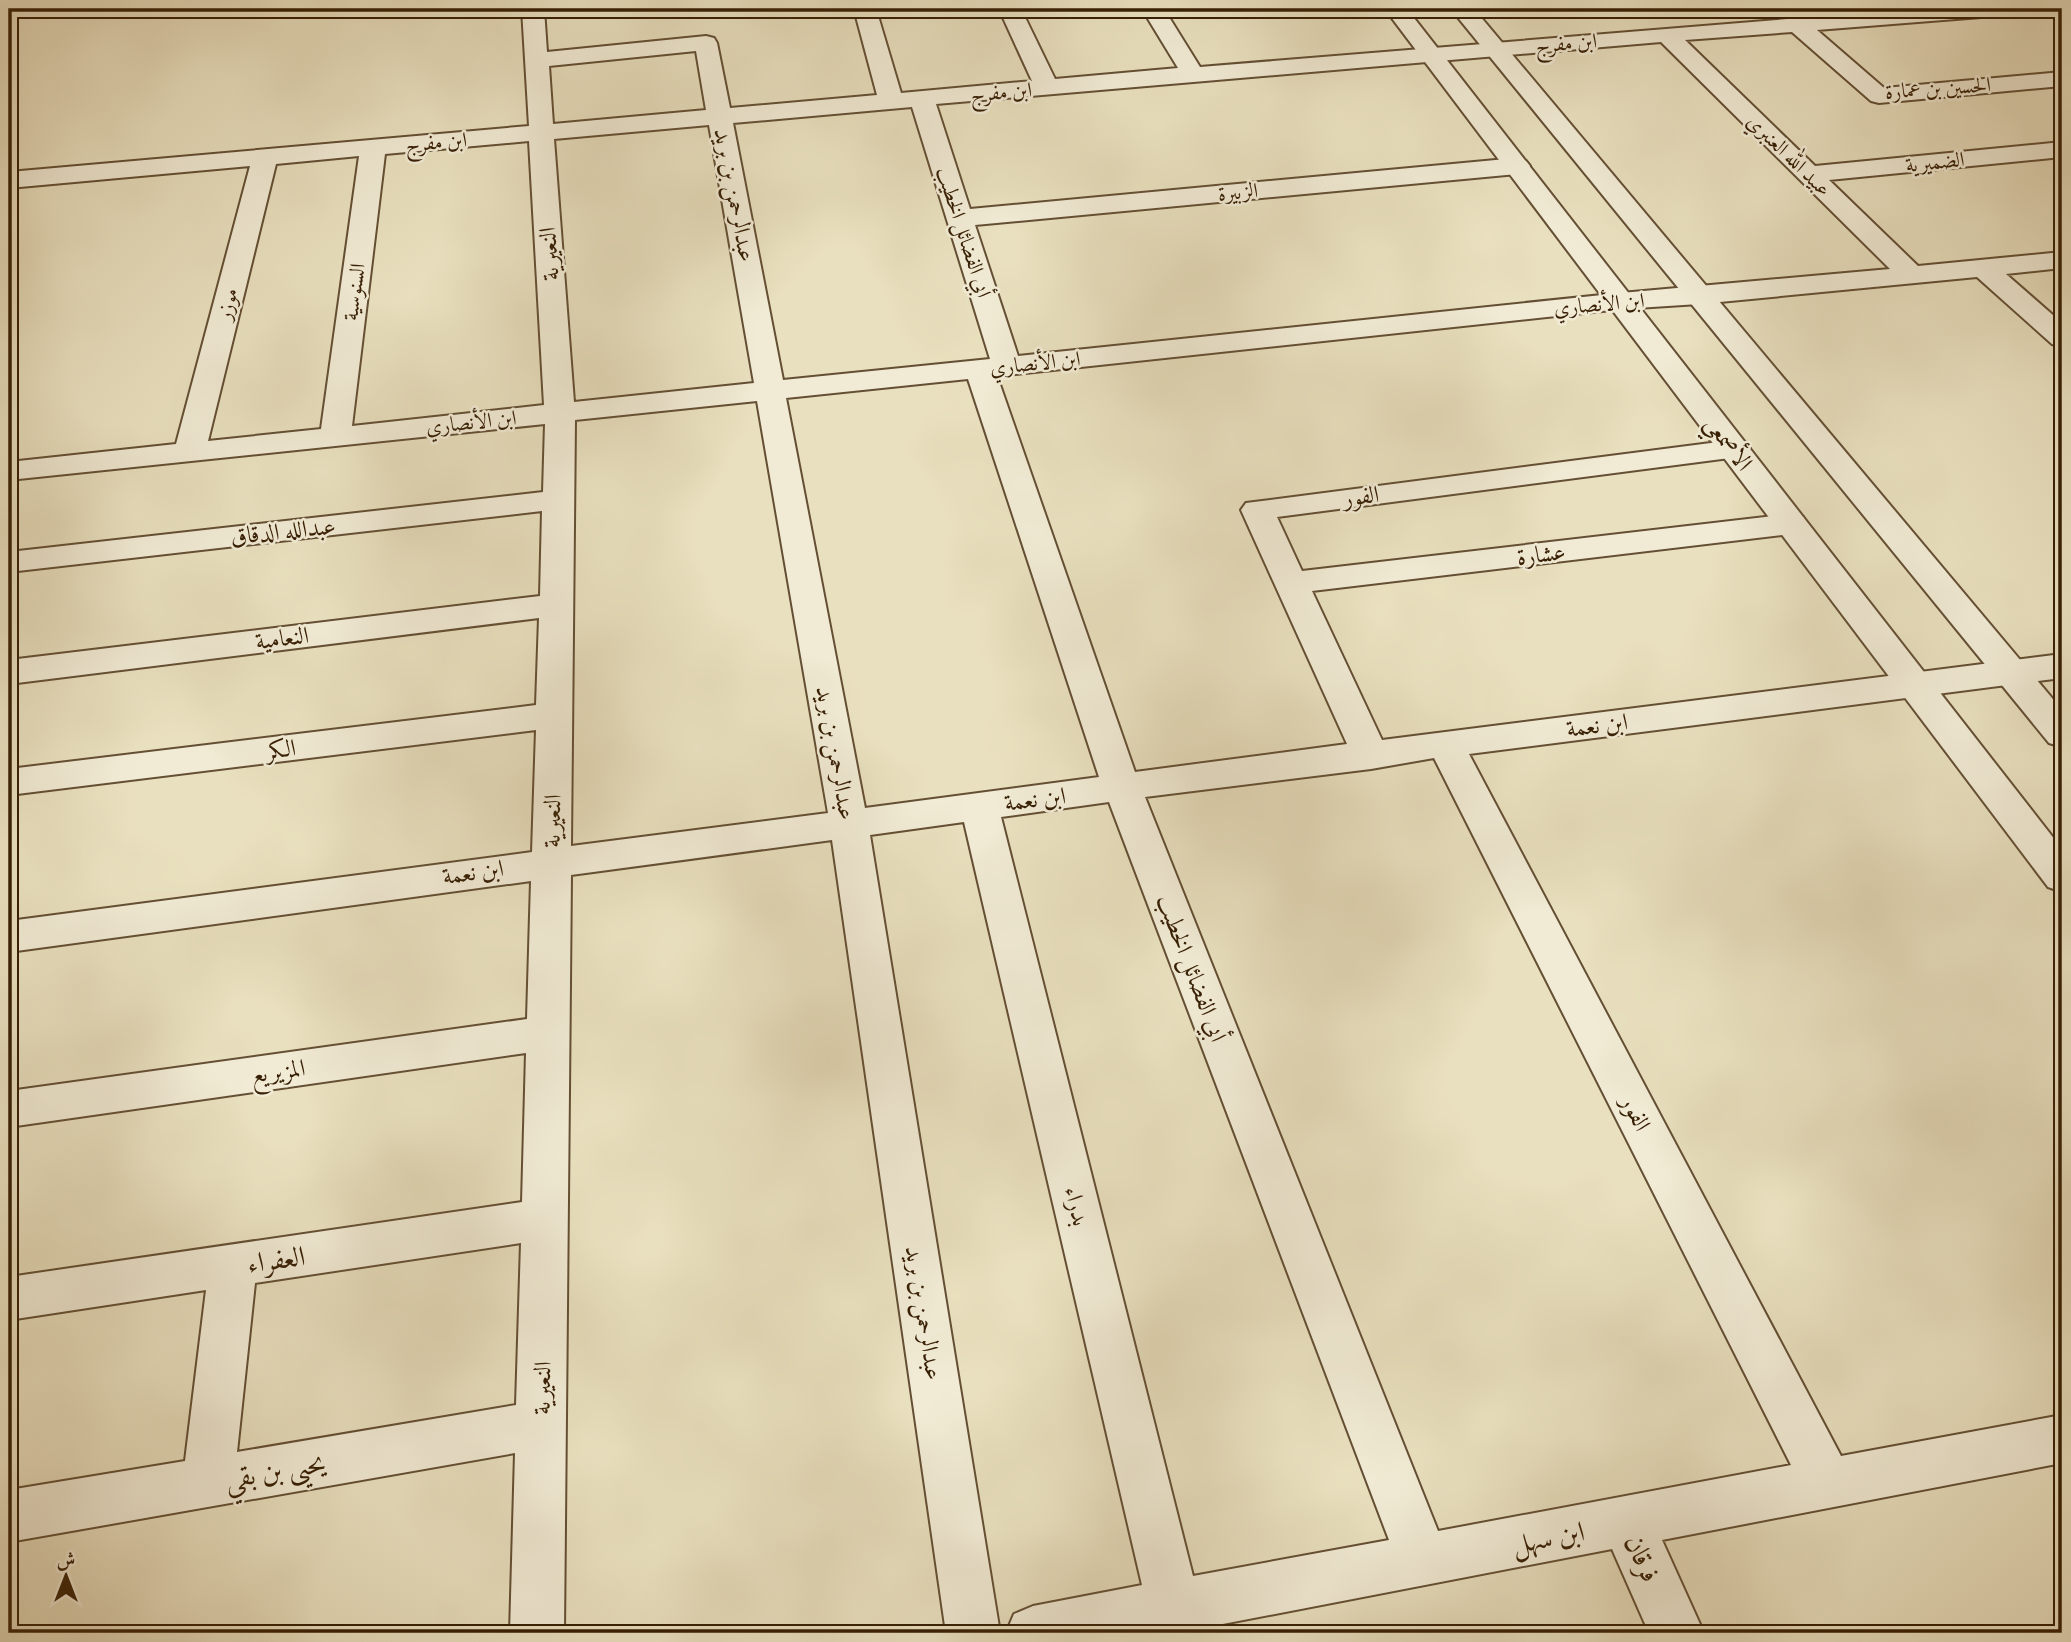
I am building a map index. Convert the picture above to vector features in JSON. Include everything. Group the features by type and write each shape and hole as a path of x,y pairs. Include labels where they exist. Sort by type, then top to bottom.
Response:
{"street":[{"name":"النعيرية","path":"533,9 560,413 537,1633"},
{"path":"865,9 891,102"},
{"path":"1010,9 1046,88"},
{"path":"1153,9 1194,75"},
{"name":"الأصمعي","path":"1396,9 2062,877"},
{"path":"1462,9 2062,734"},
{"path":"1730,9 1752,28"},
{"name":"ابن مفرج","path":"9,180 1431,53 1752,28 1911,12 1994,9"},
{"name":"الحسين بن عمارة","path":"1797,24 1879,96 2062,79"},
{"name":"عبيد الله العنبري","path":"1667,35 1912,275"},
{"name":"عبدالرحمن بن بريد","path":"537,60 706,43 849,824 973,1633"},
{"name":"أبي الفضائل الخطيب","path":"922,99 960,218 994,367 1122,788 1423,1560"},
{"name":"السنوسية","path":"335,436 373,148"},
{"name":"الضميرية","path":"1808,174 2062,149"},
{"name":"موزر","path":"190,452 265,157"},
{"name":"الزبيرة","path":"960,218 1517,166"},
{"name":"ابن الأنصاري","path":"9,471 1621,301 1699,296 2062,260"},
{"path":"1983,268 2062,338"},
{"name":"الفور","path":"1371,755 1257,510 1734,449"},
{"name":"عبدالله الدقاق","path":"9,562 558,500"},
{"name":"عشارة","path":"1291,583 1791,524"},
{"name":"النعامية","path":"9,672 556,605"},
{"name":"ابن نعمة","path":"9,936 1445,744 2062,666"},
{"name":"الكر","path":"9,782 554,715"},
{"name":"الفور","path":"1445,744 1827,1482"},
{"name":"بدراء","path":"979,806 1174,1607"},
{"name":"المزيريع","path":"9,1109 548,1033"},
{"name":"العفراء","path":"9,1298 544,1219"},
{"path":"208,1482 233,1265"},
{"name":"يحيى بن بقي","path":"9,1516 541,1425"},
{"name":"ابن سهل","path":"1033,1633 2062,1439"},
{"name":"فرقان","path":"1626,1522 1677,1633"}]}
